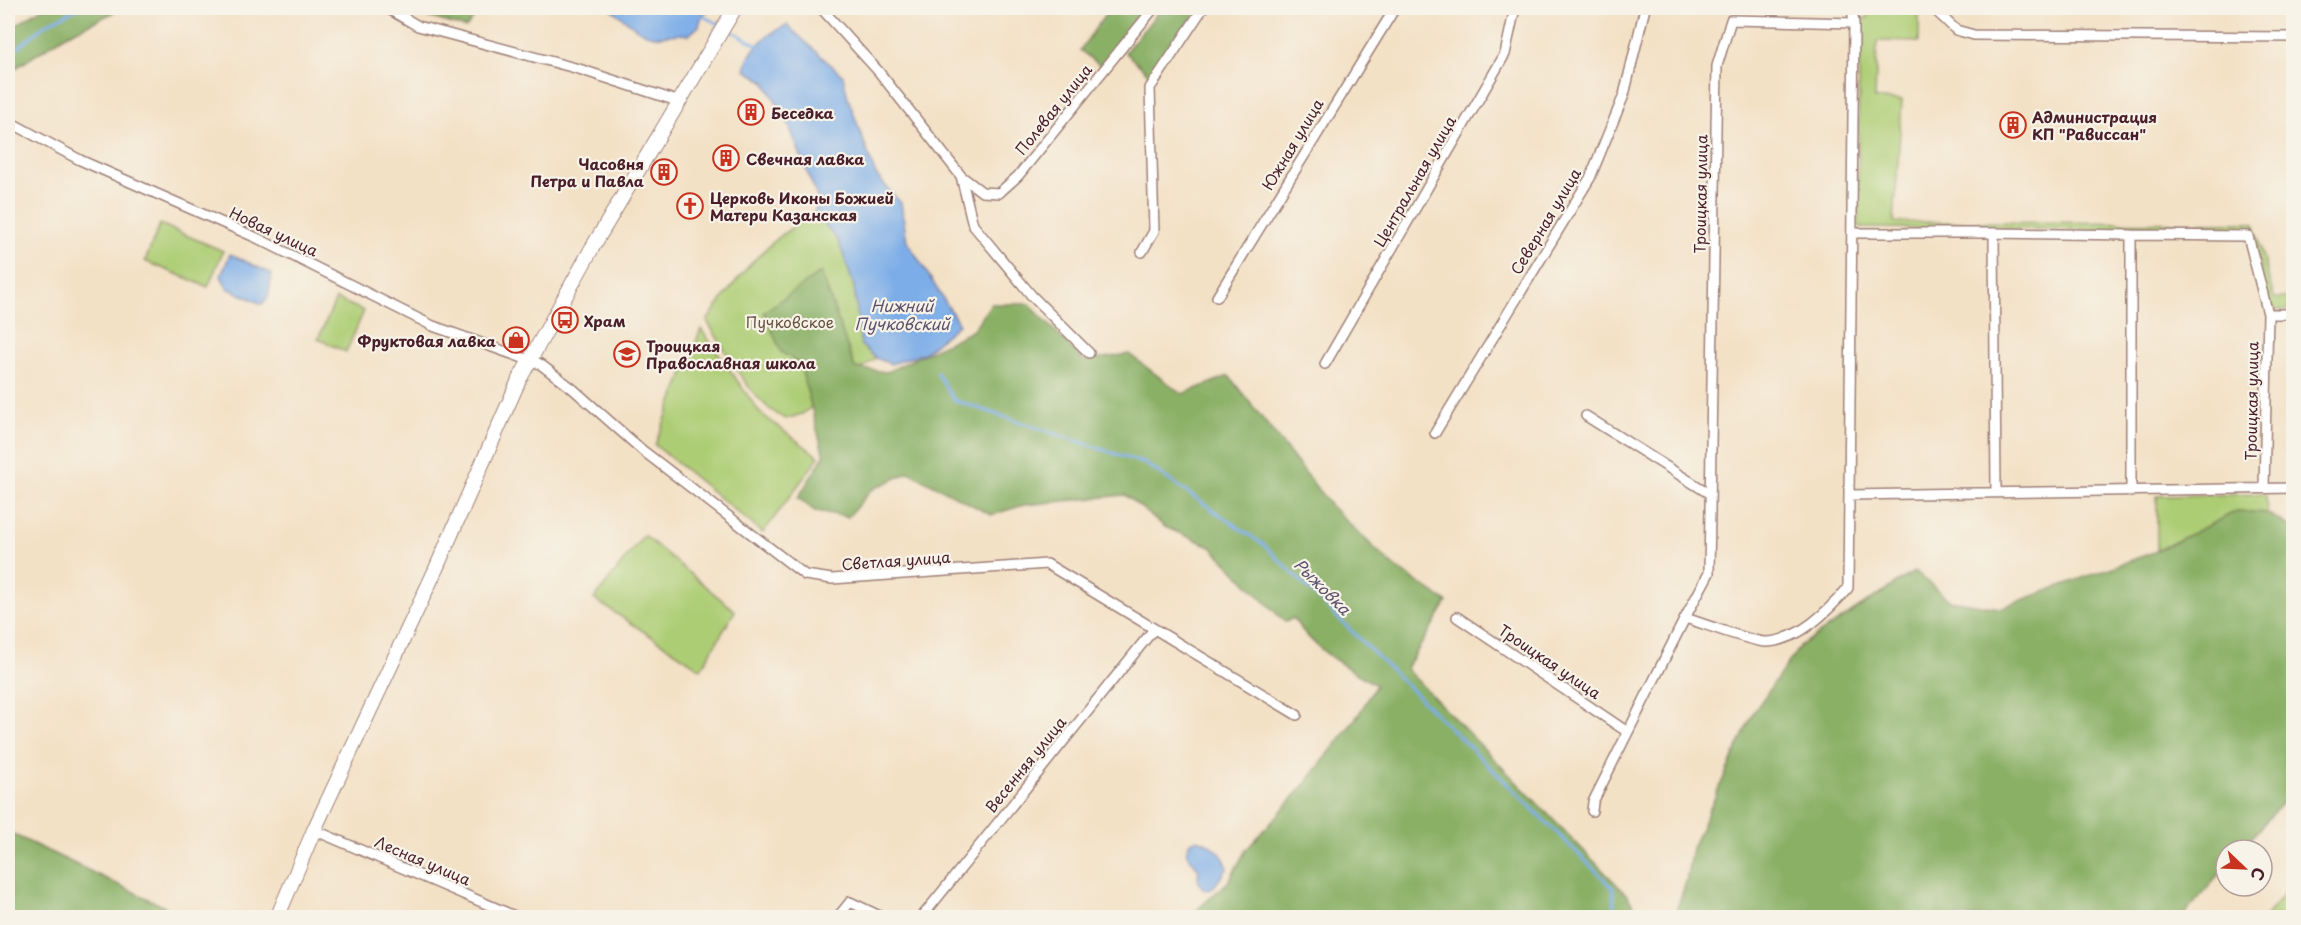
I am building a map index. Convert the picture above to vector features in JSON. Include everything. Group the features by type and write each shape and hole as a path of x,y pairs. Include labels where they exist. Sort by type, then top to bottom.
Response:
{"street":[{"path":"387,8 418,26 579,69 677,101"},
{"path":"277,918 314,830 530,359 677,101 735,8"},
{"path":"821,8 879,72 961,176 973,225 1032,296 1089,354"},
{"name":"Полевая улица","path":"961,176 982,192 999,193 1018,176 1154,8"},
{"path":"1142,252 1154,231 1150,88 1203,8"},
{"name":"Южная улица","path":"1217,297 1321,123 1395,8"},
{"name":"Центральная улица","path":"1325,364 1505,54 1515,8"},
{"name":"Северная улица","path":"1434,433 1590,178 1624,95 1645,8"},
{"path":"1933,8 1956,30 1974,35 2294,37"},
{"path":"1685,618 1764,642 1790,635 1825,615 1848,588 1854,233 1853,9"},
{"name":"Троицкая улица","path":"1592,811 1593,802 1626,731 1709,573 1717,66 1731,20 1854,23"},
{"name":"Новая улица","path":"8,122 80,160 257,238 433,326 530,359"},
{"name":"Троицкая улица","path":"1854,233 2248,236 2268,314 2264,488"},
{"path":"1994,233 1996,492"},
{"path":"2131,234 2131,492"},
{"path":"2268,314 2294,314"},
{"name":"Светлая улица","path":"530,359 573,389 642,450 805,575 832,579 1047,564 1297,715"},
{"path":"1587,416 1710,494"},
{"path":"1849,495 2294,488"},
{"name":"Троицкая улица","path":"1457,617 1626,731"},
{"name":"Весенняя улица","path":"921,918 1154,629"},
{"name":"Лесная улица","path":"314,830 519,918"},
{"path":"837,918 850,902 884,918"}],"green space":[{"path":"42,8 123,8 66,35 8,73 8,31"},
{"path":"411,8 481,8 466,28 418,14"},
{"path":"1110,8 1141,8 1147,12 1102,67 1080,50"},
{"path":"1162,8 1197,8 1195,15 1151,76 1125,52"},
{"path":"1859,8 1919,8 1919,42 1877,41 1875,99 1902,100 1894,222 2254,223 2274,298 2293,298 2293,310 2277,311 2269,304 2251,230 1862,228 1858,224 1859,18 1868,18 1868,10"},
{"name":"Пучковское","path":"815,212 839,242 854,286 861,345 876,358 802,414 786,419 773,412 751,390 707,321 754,260 781,236"},
{"path":"160,224 223,251 208,287 145,261"},
{"path":"821,272 855,368 887,372 972,331 991,304 1029,304 1084,361 1129,354 1182,394 1229,376 1331,506 1392,565 1447,602 1406,669 1627,895 1640,917 1189,917 1228,882 1246,850 1303,787 1359,714 1376,685 1320,648 1293,618 1285,622 1210,546 1165,527 1125,495 1024,505 991,515 909,472 871,490 848,517 815,511 798,498 824,456 800,364 781,352 764,312"},
{"path":"336,299 364,311 346,352 318,339"},
{"path":"701,329 760,413 819,457 763,533 655,445"},
{"path":"2266,494 2267,513 2237,511 2157,551 2157,496"},
{"path":"2237,511 2267,513 2293,528 2293,790 2251,838 2214,838 2214,881 2182,917 1674,917 1686,882 1692,848 1753,713 1800,646 1915,571 1949,600 2000,608 2157,551"},
{"path":"644,535 735,611 701,669 594,599"},
{"path":"8,832 186,917 8,917"},
{"path":"2293,883 2293,917 2265,917"}],"water":[{"path":"610,8 712,8 702,15 699,26 689,35 653,36 640,31"},
{"name":"Нижний Пучковский","path":"787,25 843,76 848,98 876,175 901,203 907,241 959,324 924,353 891,364 876,358 861,345 854,286 839,242 815,212 817,197 786,118 764,81 745,70 750,55 760,43 773,32"},
{"path":"230,254 272,274 268,298 262,304 227,288 221,276"},
{"path":"1198,839 1217,850 1226,864 1227,869 1212,889 1205,890 1201,886 1198,879 1199,870 1186,852 1190,842"}],"waterway":[{"path":"8,56 46,24 79,8"},
{"path":"698,14 719,24"},
{"path":"728,29 761,47"},
{"name":"Рыжовка","path":"937,373 954,400 1146,464 1264,545 1613,888 1614,918"}],"place":[{"name":"Беседка","path":"751,112"},
{"name":"Администрация КП \"Рависсан\"","path":"2013,125"},
{"name":"Свечная лавка","path":"726,158"},
{"name":"Часовня Петра и Павла","path":"664,172"},
{"name":"Церковь Иконы Божией Матери Казанская","path":"690,206"},
{"name":"Храм","path":"565,320"},
{"name":"Фруктовая лавка","path":"516,340"},
{"name":"Троицкая Православная школа","path":"627,354"}]}
